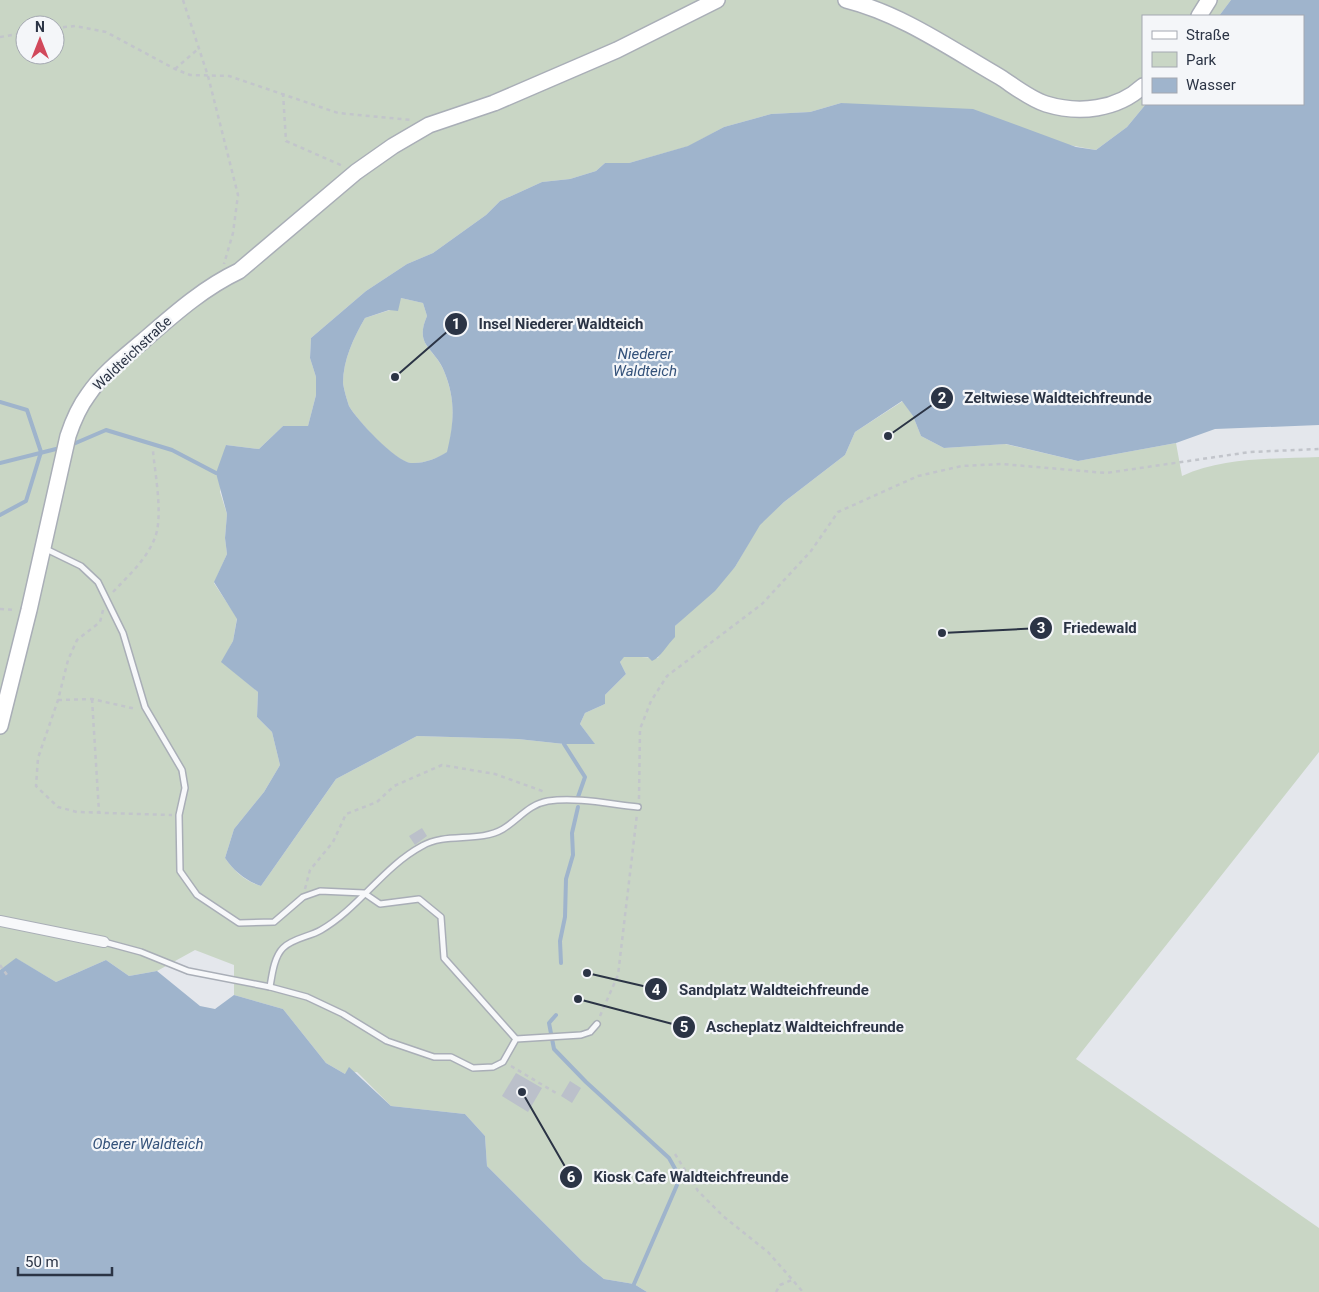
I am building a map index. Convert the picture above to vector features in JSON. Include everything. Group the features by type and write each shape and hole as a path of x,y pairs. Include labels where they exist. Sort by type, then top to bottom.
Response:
{"street":[{"name":"Waldteichstraße","path":"0,726 68,436 76,414 88,393 124,358 175,314 220,280 239,271 356,172 393,146 429,125 494,103 617,50 717,0"},
{"path":"846,0 899,19 1044,103 1072,110 1102,107 1131,97 1142,87"},
{"path":"1200,15 1209,0"},
{"path":"0,921 104,942"}],"lane":[{"path":"42,548 81,566 98,582 122,633 145,707 182,770 185,788 179,815 180,871 197,894 239,923 274,922 303,897 320,891 364,894 380,904 419,899 440,917 444,958 516,1039"},
{"path":"270,987 272,970 282,948 298,939 320,931 351,909 364,894 423,845 488,835 503,829 531,807 547,801 570,801 638,807"},
{"path":"104,942 141,952 188,972 270,987 307,997 343,1014 387,1042 425,1054 451,1057 473,1068 493,1067 503,1062 516,1039"},
{"path":"516,1039 559,1038 590,1032 596,1024"}],"path":[{"path":"183,0 208,76 238,195 233,233 220,280"},
{"path":"65,27 74,26 106,32 190,75 230,76 338,112 410,120 429,125"},
{"path":"0,37 15,35"},
{"path":"175,69 198,49"},
{"path":"283,93 286,141 356,172"},
{"path":"596,1024 618,975 638,807 640,728 651,701 667,676 762,604 811,551 838,512 918,476 962,466 1002,464 1106,474 1250,452 1319,449"},
{"path":"153,451 158,518 155,539 134,570 106,600 100,622 77,640 68,660 58,700 38,758 36,786 58,807 99,813 179,815"},
{"path":"58,700 92,699 137,709 145,707"},
{"path":"92,699 99,813"},
{"path":"303,897 310,870 333,842 346,814 377,802 394,786 442,765 495,774 570,801"},
{"path":"0,965 8,976"},
{"path":"503,1062 556,1094"},
{"path":"675,1154 698,1191 723,1216 768,1252 802,1292"},
{"path":"776,1292 780,1285 792,1280"}],"green space":[{"path":"0,0 1231,0 1220,15 1142,15 1142,105 1145,105 1127,127 1096,150 841,103 810,112 771,114 724,127 689,146 629,163 605,163 596,171 570,179 542,182 500,201 486,215 433,253 407,264 366,291 311,338 310,358 316,377 316,395 308,426 283,426 259,449 226,445 220,492 227,514 225,538 227,554 214,583 237,618 233,641 222,662 258,692 257,717 272,732 280,765 264,792 234,829 225,858 232,867 250,882 261,886 336,779 417,736 518,739 564,744 594,743 580,724 585,713 605,704 605,695 626,674 620,662 624,656 658,658 675,626 735,567 759,525 784,502 845,455 855,432 903,401 913,416 921,436 944,448 1005,444 1078,461 1176,443 1182,476 1215,465 1232,462 1319,457 1319,752 1076,1059 1319,1228 1319,1292 647,1292 634,1284 604,1279 583,1262 487,1166 485,1136 465,1114 391,1106 357,1072 345,1074 326,1063 283,1009 234,995 234,965 195,950 157,971 129,976 106,960 56,982 17,959 0,970"},
{"path":"401,298 423,303 427,316 423,334 424,340 440,363 451,392 453,421 448,452 420,463 404,461 396,456 368,430 349,406 343,383 343,374 350,349 365,318 390,310"}],"water":[{"name":"Niederer Waldteich","path":"1231,0 1319,0 1319,425 1215,429 1176,443 1078,461 1006,444 944,448 921,436 913,416 902,401 855,432 845,455 784,502 760,525 735,567 715,591 675,626 675,637 658,657 652,661 648,657 624,657 620,662 626,674 605,695 605,704 585,713 580,724 595,744 564,744 518,739 417,736 336,779 261,886 245,878 232,867 225,858 234,829 264,792 280,765 272,732 257,717 258,692 221,662 233,641 237,619 214,582 227,554 225,538 227,514 216,473 226,445 259,449 283,426 308,426 316,395 316,377 310,358 311,338 366,291 407,264 433,253 486,215 500,201 542,182 570,179 596,171 605,163 629,163 688,146 724,127 771,114 810,112 841,103 973,109 1076,147 1096,150 1127,127 1145,105 1304,105 1304,15 1220,15","holes":["401,298 423,303 427,316 424,326 424,340 440,363 451,392 453,411 451,431 447,452 430,460 411,463 404,461 386,448 353,412 345,392 343,374 350,349 365,318 389,310 398,311"]},
{"name":"Oberer Waldteich","path":"16,958 56,982 106,960 129,976 157,971 200,1006 215,1009 234,995 283,1009 326,1063 345,1074 349,1067 391,1106 465,1114 485,1136 487,1166 583,1262 604,1279 634,1284 647,1292 0,1292 0,970"}],"building":[{"path":"422,828 427,836 415,845 409,836"},
{"path":"516,1073 542,1088 528,1112 502,1096"},
{"path":"570,1081 581,1088 572,1103 561,1096"}],"waterway":[{"path":"0,402 27,410 41,452 26,501 0,515"},
{"path":"71,445 106,430 172,450 216,473"},
{"path":"0,463 56,449"},
{"path":"564,744 585,777 578,797"},
{"path":"561,963 560,941 565,917 566,879 573,855 572,833 578,807"},
{"path":"556,1015 549,1023 554,1049 586,1082 669,1158 678,1174 677,1185 634,1284"}],"place":[{"name":"Insel Niederer Waldteich","path":"395,377"},
{"name":"Zeltwiese Waldteichfreunde","path":"888,436"},
{"name":"Friedewald","path":"942,633"},
{"name":"Sandplatz Waldteichfreunde","path":"587,973"},
{"name":"Ascheplatz Waldteichfreunde","path":"578,999"},
{"name":"Kiosk Cafe Waldteichfreunde","path":"522,1092"}]}
